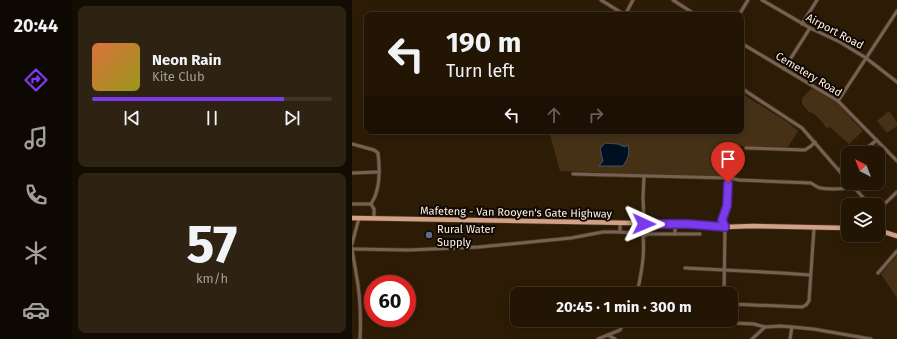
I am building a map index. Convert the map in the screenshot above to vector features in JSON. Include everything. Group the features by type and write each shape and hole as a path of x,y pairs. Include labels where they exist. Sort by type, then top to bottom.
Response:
{"main road":[{"name":"Mafeteng - Van Rooyen's Gate Highway","path":"352,218 675,224 725,227 753,226 841,228"},
{"path":"885,232 897,236"}],"street":[{"path":"601,0 620,12"},
{"path":"627,12 633,0"},
{"path":"673,0 691,12"},
{"path":"741,12 748,0"},
{"name":"Airport Road","path":"762,0 802,24 840,42 866,58 897,82"},
{"path":"802,24 817,0"},
{"path":"838,101 897,11"},
{"path":"784,69 810,28"},
{"name":"Cemetery Road","path":"744,45 838,101 897,160"},
{"path":"744,90 798,124 841,172"},
{"path":"869,146 877,140"},
{"path":"746,148 805,150 812,146 815,142"},
{"path":"352,144 377,151 379,172 376,197 371,204"},
{"path":"352,173 379,172"},
{"path":"573,174 728,178 739,180 811,183 820,188 841,189"},
{"path":"644,177 642,197 644,224"},
{"path":"724,287 725,227 722,220 727,206 728,178"},
{"path":"856,190 864,198"},
{"path":"885,203 897,192"},
{"path":"352,204 371,204"},
{"path":"371,204 374,209 374,218"},
{"path":"352,244 360,218"},
{"path":"620,223 620,232"},
{"path":"674,234 675,224"},
{"path":"738,304 802,307 806,305 809,301 814,228"},
{"path":"360,339 361,317 352,249 409,250 479,247 570,238 603,232 640,234 643,236 649,234 700,234"},
{"path":"638,287 643,266 643,236"},
{"path":"878,273 897,251"},
{"path":"685,268 810,275"},
{"path":"738,323 754,324 765,327 792,327 871,339"},
{"path":"598,339 620,330 622,327"},
{"path":"752,339 765,327"},
{"path":"790,339 792,327"},
{"path":"608,335 615,339"}],"shaded area":[{"path":"812,88 837,103 863,131 849,144 830,127 827,128 817,116 809,112 802,104 802,98"},
{"path":"744,95 789,123 798,131 788,147 732,146 732,163 725,163 725,177 560,171 550,134 744,134"},
{"path":"889,111 897,122 897,126 887,133 877,121"},
{"path":"897,255 897,298 881,274"}],"water":[{"path":"605,143 618,144 625,147 628,145 628,156 623,166 599,166 603,161 600,149"}],"place":[{"name":"Rural Water Supply","path":"429,235"}],"route":[{"path":"644,224 688,224 725,227 722,220 727,206 728,183"}]}
